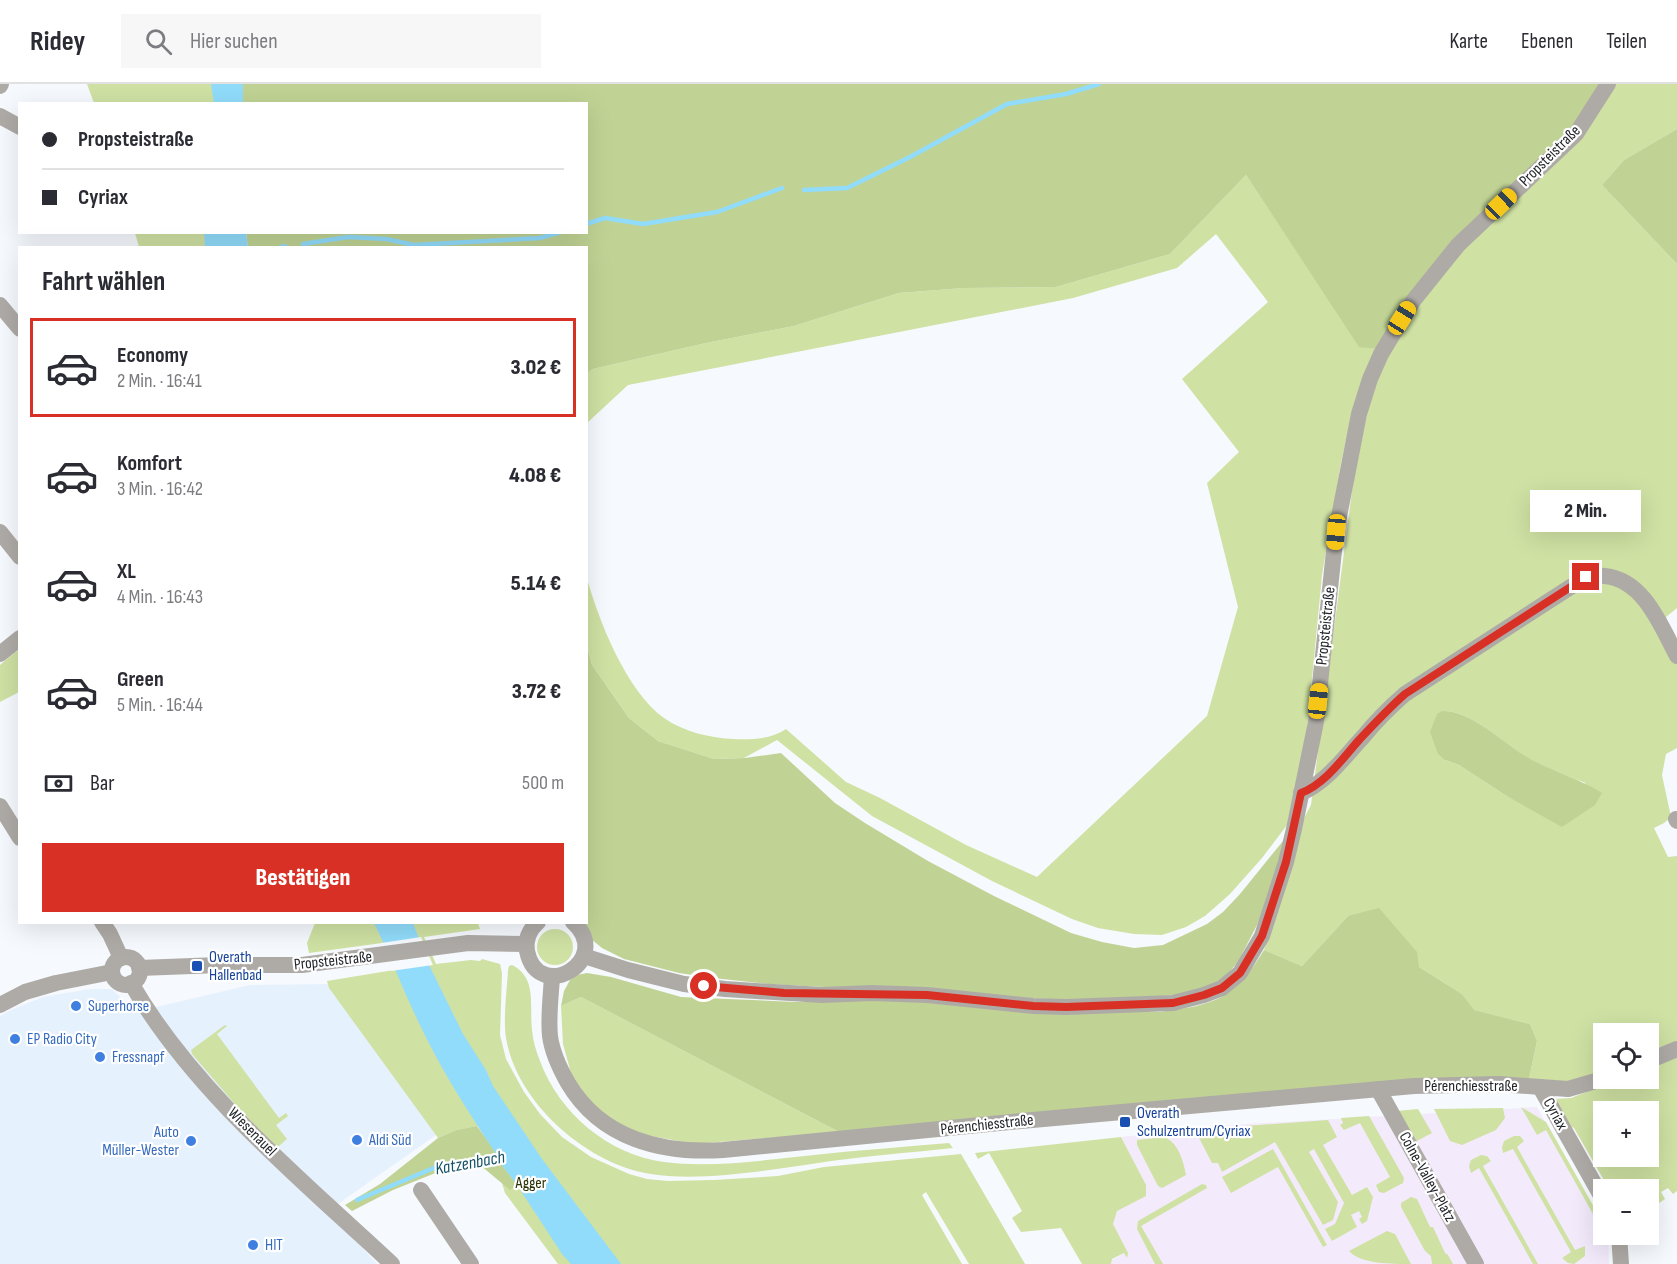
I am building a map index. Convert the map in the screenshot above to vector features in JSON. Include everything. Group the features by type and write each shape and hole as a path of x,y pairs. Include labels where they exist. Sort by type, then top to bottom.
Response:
{"street":[{"name":"Propsteistraße","path":"584,956 684,984 770,993 927,995 1033,1006 1066,1007 1173,1003 1222,988 1240,973 1262,936 1286,862 1316,722 1336,532 1356,425 1370,379 1381,354 1413,301 1458,244 1576,134 1608,84"},
{"path":"0,116 18,126"},
{"path":"0,305 18,327"},
{"path":"0,532 18,554"},
{"path":"1301,793 1309,790 1336,766 1383,714 1405,694 1586,577 1604,575 1623,581 1643,596 1677,656"},
{"path":"0,654 18,640"},
{"path":"0,806 18,835"},
{"path":"0,1005 25,992 116,965 130,957 139,968 139,975 131,983 118,982 116,965 103,924"},
{"path":"536,924 531,930 526,944 529,960 540,972 561,976 572,971 584,956 584,936 575,924"},
{"name":"Propsteistraße","path":"139,968 219,964 280,967 349,961 468,943 526,944"},
{"name":"Pérenchiesstraße","path":"552,976 550,1036 563,1076 580,1101 592,1114 625,1136 648,1145 680,1150 723,1150 1378,1089 1499,1084 1540,1087"},
{"name":"Wiesenauel","path":"131,983 148,1013 216,1096 274,1155 392,1264"},
{"path":"1659,1056 1677,1049"},
{"name":"Cyriax","path":"1540,1087 1568,1089 1593,1082"},
{"name":"Cyriax","path":"1540,1087 1593,1181"},
{"name":"Colne-Valley-Platz","path":"1378,1089 1476,1264"},
{"path":"421,1190 471,1264"},
{"path":"1620,1245 1622,1264"}],"shaded area":[{"path":"327,984 436,1135 335,1206 349,1233 377,1264 0,1264 0,1016 43,997 90,989 112,989 135,1012 250,985"},
{"path":"1537,1107 1593,1209 1593,1245 1608,1245 1609,1264 1111,1264 1112,1260 1124,1253 1112,1224 1117,1211 1146,1195 1146,1186 1121,1137 1231,1125"}],"green space":[{"path":"87,84 243,84 243,102 94,102"},
{"path":"243,84 1608,84 1377,349 1359,347 1246,175 1170,254 1056,287 964,288 899,293 794,326 706,343 593,369 588,372 588,246 248,246 246,234 588,234 588,102 243,102"},
{"path":"1608,84 1677,84 1677,129 1624,160 1602,185 1677,264 1677,608 1666,617 1677,648 1677,748 1666,754 1662,775 1671,817 1654,828 1668,857 1677,856 1677,1042 1659,1051 1659,1023 1593,1023 1593,1078 1570,1084 1529,1079 1537,1041 1530,1024 1473,1010 1462,994 1419,967 1348,916 1302,966 1264,950 1302,822 1311,805 1355,468 1367,414 1378,379 1413,301","holes":["1442,711 1464,716 1486,728 1533,761 1586,783 1529,807 1505,795 1459,765 1445,760"]},
{"path":"1677,129 1677,264 1602,185 1624,160"},
{"path":"1246,175 1359,346 1377,349 1352,412 1341,463 1322,575 1307,731 1287,825 1230,894 1205,916 1186,927 1162,935 1134,934 1098,928 1072,919 992,881 872,816 777,740 744,758 714,759 658,741 629,718 592,665 588,650 588,581 615,653 637,690 664,718 689,731 725,738 761,738 786,729 846,782 966,845 1037,877 1207,716 1238,607 1207,483 1239,452 1182,379 1268,302 1216,234 1177,268 1073,298 628,385 588,422 588,372 593,369 706,343 794,326 899,293 964,288 1056,287 1170,254"},
{"path":"135,234 242,234 247,246 139,246"},
{"path":"18,650 18,693 0,702 0,665"},
{"path":"588,650 592,665 629,718 658,741 714,759 781,753 835,803 928,861 1071,933 1102,942 1134,948 1163,945 1207,924 1223,912 1283,841 1285,843 1258,923 1238,962 1225,977 1210,986 1177,995 1088,1001 768,984 679,973 624,959 602,948 591,939 584,924 588,924"},
{"path":"1442,711 1453,712 1475,721 1527,757 1602,793 1595,805 1562,827 1438,754 1430,732 1437,714"},
{"path":"1379,908 1417,952 1419,967 1462,994 1474,1010 1530,1024 1537,1041 1529,1079 839,1132 581,997 561,1006 564,991 570,980 577,975 587,973 611,977 681,997 796,1002 871,1000 1159,1012 1194,1006 1221,997 1243,980 1264,950 1302,966 1348,916"},
{"path":"315,924 478,924 480,929 424,937 436,964 482,959 500,964 502,973 500,1035 506,1059 524,1092 540,1114 562,1137 591,1157 629,1174 668,1181 778,1176 824,1167 961,1154 1025,1264 969,1264 926,1192 922,1195 962,1264 558,1264 505,1193 492,1150 478,1126 456,1130 438,1138 329,988 327,981 394,970 382,943 309,953 307,943"},
{"path":"555,929 568,934 573,947 568,960 555,965 542,960 537,947 542,934"},
{"path":"512,965 526,977 529,985 532,1034 549,1080 573,1114 588,1128 624,1151 664,1162 701,1164 739,1163 949,1143 953,1148 712,1176 670,1176 627,1168 603,1158 580,1144 540,1107 524,1085 513,1062 505,1030 508,970"},
{"path":"581,997 839,1132 695,1144 634,1133 608,1118 587,1099 571,1073 563,1044 561,1006"},
{"path":"225,1025 227,1026 217,1034 279,1118 286,1113 288,1116 276,1125 287,1139 279,1146 275,1146 239,1109 192,1054 191,1050"},
{"path":"1677,1056 1677,1191 1673,1194 1668,1188 1661,1192 1665,1199 1659,1203 1659,1179 1603,1179 1596,1167 1659,1167 1659,1101 1593,1101 1593,1161 1574,1128 1568,1125 1555,1099 1571,1098 1594,1089 1659,1089 1659,1063"},
{"path":"1521,1107 1546,1122 1593,1205 1593,1214 1546,1130 1537,1135"},
{"path":"1503,1108 1505,1118 1496,1130 1462,1145 1450,1141 1434,1109"},
{"path":"1418,1109 1432,1133 1415,1142 1397,1111"},
{"path":"1369,1116 1404,1178 1403,1183 1384,1193 1379,1192 1376,1185 1390,1177 1360,1123 1344,1130 1340,1125 1343,1123 1341,1118"},
{"path":"1328,1120 1337,1137 1323,1145 1352,1195 1367,1187 1373,1197 1367,1221 1362,1224 1359,1211 1351,1215 1357,1227 1332,1241 1325,1229 1335,1224 1344,1203 1314,1149 1309,1152 1338,1202 1333,1220 1323,1225 1275,1142 1222,1172 1218,1163 1212,1163 1197,1134 1231,1127"},
{"path":"477,1126 517,1185 510,1190 480,1165 453,1166 393,1190 352,1211 345,1205 380,1184 438,1138 456,1130"},
{"path":"1520,1136 1524,1141 1517,1147 1575,1250 1585,1246 1585,1256 1574,1264 1562,1258 1571,1252 1513,1149 1503,1153 1504,1141"},
{"path":"1121,1137 1146,1185 1146,1196 1117,1211 1113,1224 1128,1253 1127,1258 1124,1253 1112,1259 1111,1264 1082,1264 1061,1228 1021,1232 1012,1218 1022,1211 989,1153 978,1159 975,1153"},
{"path":"1164,1137 1177,1148 1186,1175 1162,1188 1158,1186 1137,1145 1137,1140"},
{"path":"1273,1149 1327,1245 1323,1247 1278,1167 1231,1193 1222,1177"},
{"path":"1481,1155 1487,1156 1491,1161 1483,1166 1538,1264 1533,1264 1479,1168 1471,1173 1469,1166 1471,1160"},
{"path":"1202,1184 1207,1188 1141,1226 1163,1264 1155,1264 1137,1229 1138,1221"},
{"path":"1411,1197 1417,1199 1430,1227 1433,1227 1445,1253 1453,1264 1432,1264 1431,1256 1425,1251 1401,1207 1401,1203"},
{"path":"1387,1231 1395,1234 1411,1264 1368,1261 1349,1251"}],"water":[{"path":"211,84 243,84 243,102 214,102"},
{"path":"204,234 246,234 248,246 205,246"},
{"name":"Agger","path":"374,924 413,924 429,965 463,1034 486,1070 493,1086 542,1159 621,1264 571,1264 562,1254 498,1160 499,1158 446,1075 419,1023"}],"pier":[{"path":"421,937 433,965 391,971 381,943"}],"waterway":[{"path":"804,190 847,188 910,157 1007,104 1066,94 1099,84"},
{"path":"588,223 605,218 643,224 717,212 782,188"},
{"path":"303,244 348,237 386,239 414,245 540,238 554,234"},
{"name":"Katzenbach","path":"357,1200 441,1165 503,1160"}],"place":[{"name":"Overath Hallenbad","path":"197,966"},
{"name":"Superhorse","path":"76,1006"},
{"name":"EP Radio City","path":"15,1039"},
{"name":"Fressnapf","path":"100,1057"},
{"name":"Overath Schulzentrum/Cyriax","path":"1125,1122"},
{"name":"Aldi Süd","path":"357,1140"},
{"name":"Auto Müller-Wester","path":"191,1141"},
{"name":"HIT","path":"253,1245"}],"route":[{"path":"704,986 770,993 927,995 1033,1006 1066,1007 1173,1003 1222,988 1240,973 1262,936 1286,862 1301,793 1309,790 1336,766 1383,714 1405,694 1445,666 1586,577"}]}
